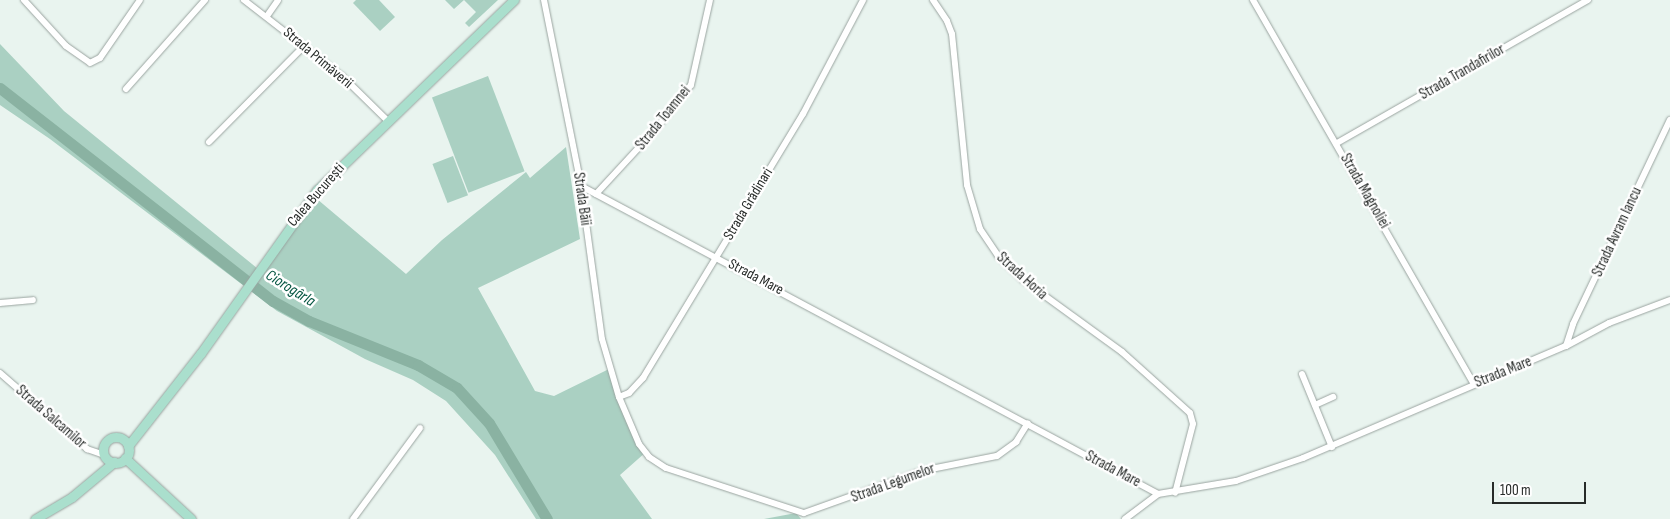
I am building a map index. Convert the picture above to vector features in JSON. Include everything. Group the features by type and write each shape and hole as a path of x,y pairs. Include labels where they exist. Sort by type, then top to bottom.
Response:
{"main road":[{"name":"Calea București","path":"108,458 107,440 115,437 126,443 149,418 236,303 317,190 514,0"},
{"path":"125,458 126,443"},
{"path":"35,519 88,484 108,458 125,458 191,519"}],"street":[{"path":"24,0 66,46 90,63 100,58 140,0"},
{"path":"126,89 205,0"},
{"name":"Strada Primăverii","path":"244,0 304,45 388,121"},
{"path":"266,16 278,0"},
{"name":"Strada Băii","path":"544,0 581,186 597,317 619,396 639,444 649,457 666,468 804,513"},
{"name":"Strada Toamnei","path":"596,194 656,129 691,85 710,0"},
{"name":"Strada Grădinari","path":"619,396 629,394 643,378 803,114 863,0"},
{"name":"Strada Horia","path":"933,0 952,34 969,195 980,229 998,256 1023,280 1122,352 1190,413 1193,424 1176,493"},
{"name":"Strada Magnoliei","path":"1253,0 1474,384"},
{"name":"Strada Trandafirilor","path":"1337,143 1588,0"},
{"path":"209,142 304,45"},
{"name":"Strada Avram Iancu","path":"1566,346 1573,324 1670,120"},
{"name":"Strada Mare","path":"581,186 717,256 1158,494 1176,493 1236,481 1332,447 1474,384 1566,346 1609,323 1670,300"},
{"path":"0,303 34,300"},
{"name":"Strada Salcamilor","path":"0,373 87,449 108,458"},
{"path":"1302,374 1332,447"},
{"path":"1315,405 1333,397"},
{"name":"Strada Legumelor","path":"804,513 921,471 998,456 1012,446 1028,423"},
{"path":"353,519 420,428"},
{"path":"1125,519 1158,494"}],"green space":[{"path":"356,0 379,0 395,17 380,31 353,3"},
{"path":"445,0 464,0 454,9"},
{"path":"464,0 498,0 469,27 465,23 476,12"},
{"path":"0,44 64,111 263,273 317,199 406,274 442,240 526,172 530,178 566,147 580,239 478,288 535,391 554,396 609,369 646,452 620,475 652,519 536,519 495,455 446,401 413,380 365,359 277,311 50,139 0,105"},
{"path":"488,76 525,171 469,193 432,98"},
{"path":"453,156 468,195 448,203 432,164"},
{"path":"796,513 801,519 764,519"}],"waterway":[{"name":"Ciorogârla","path":"0,88 273,301 309,321 418,365 457,388 489,423 547,519"}]}
